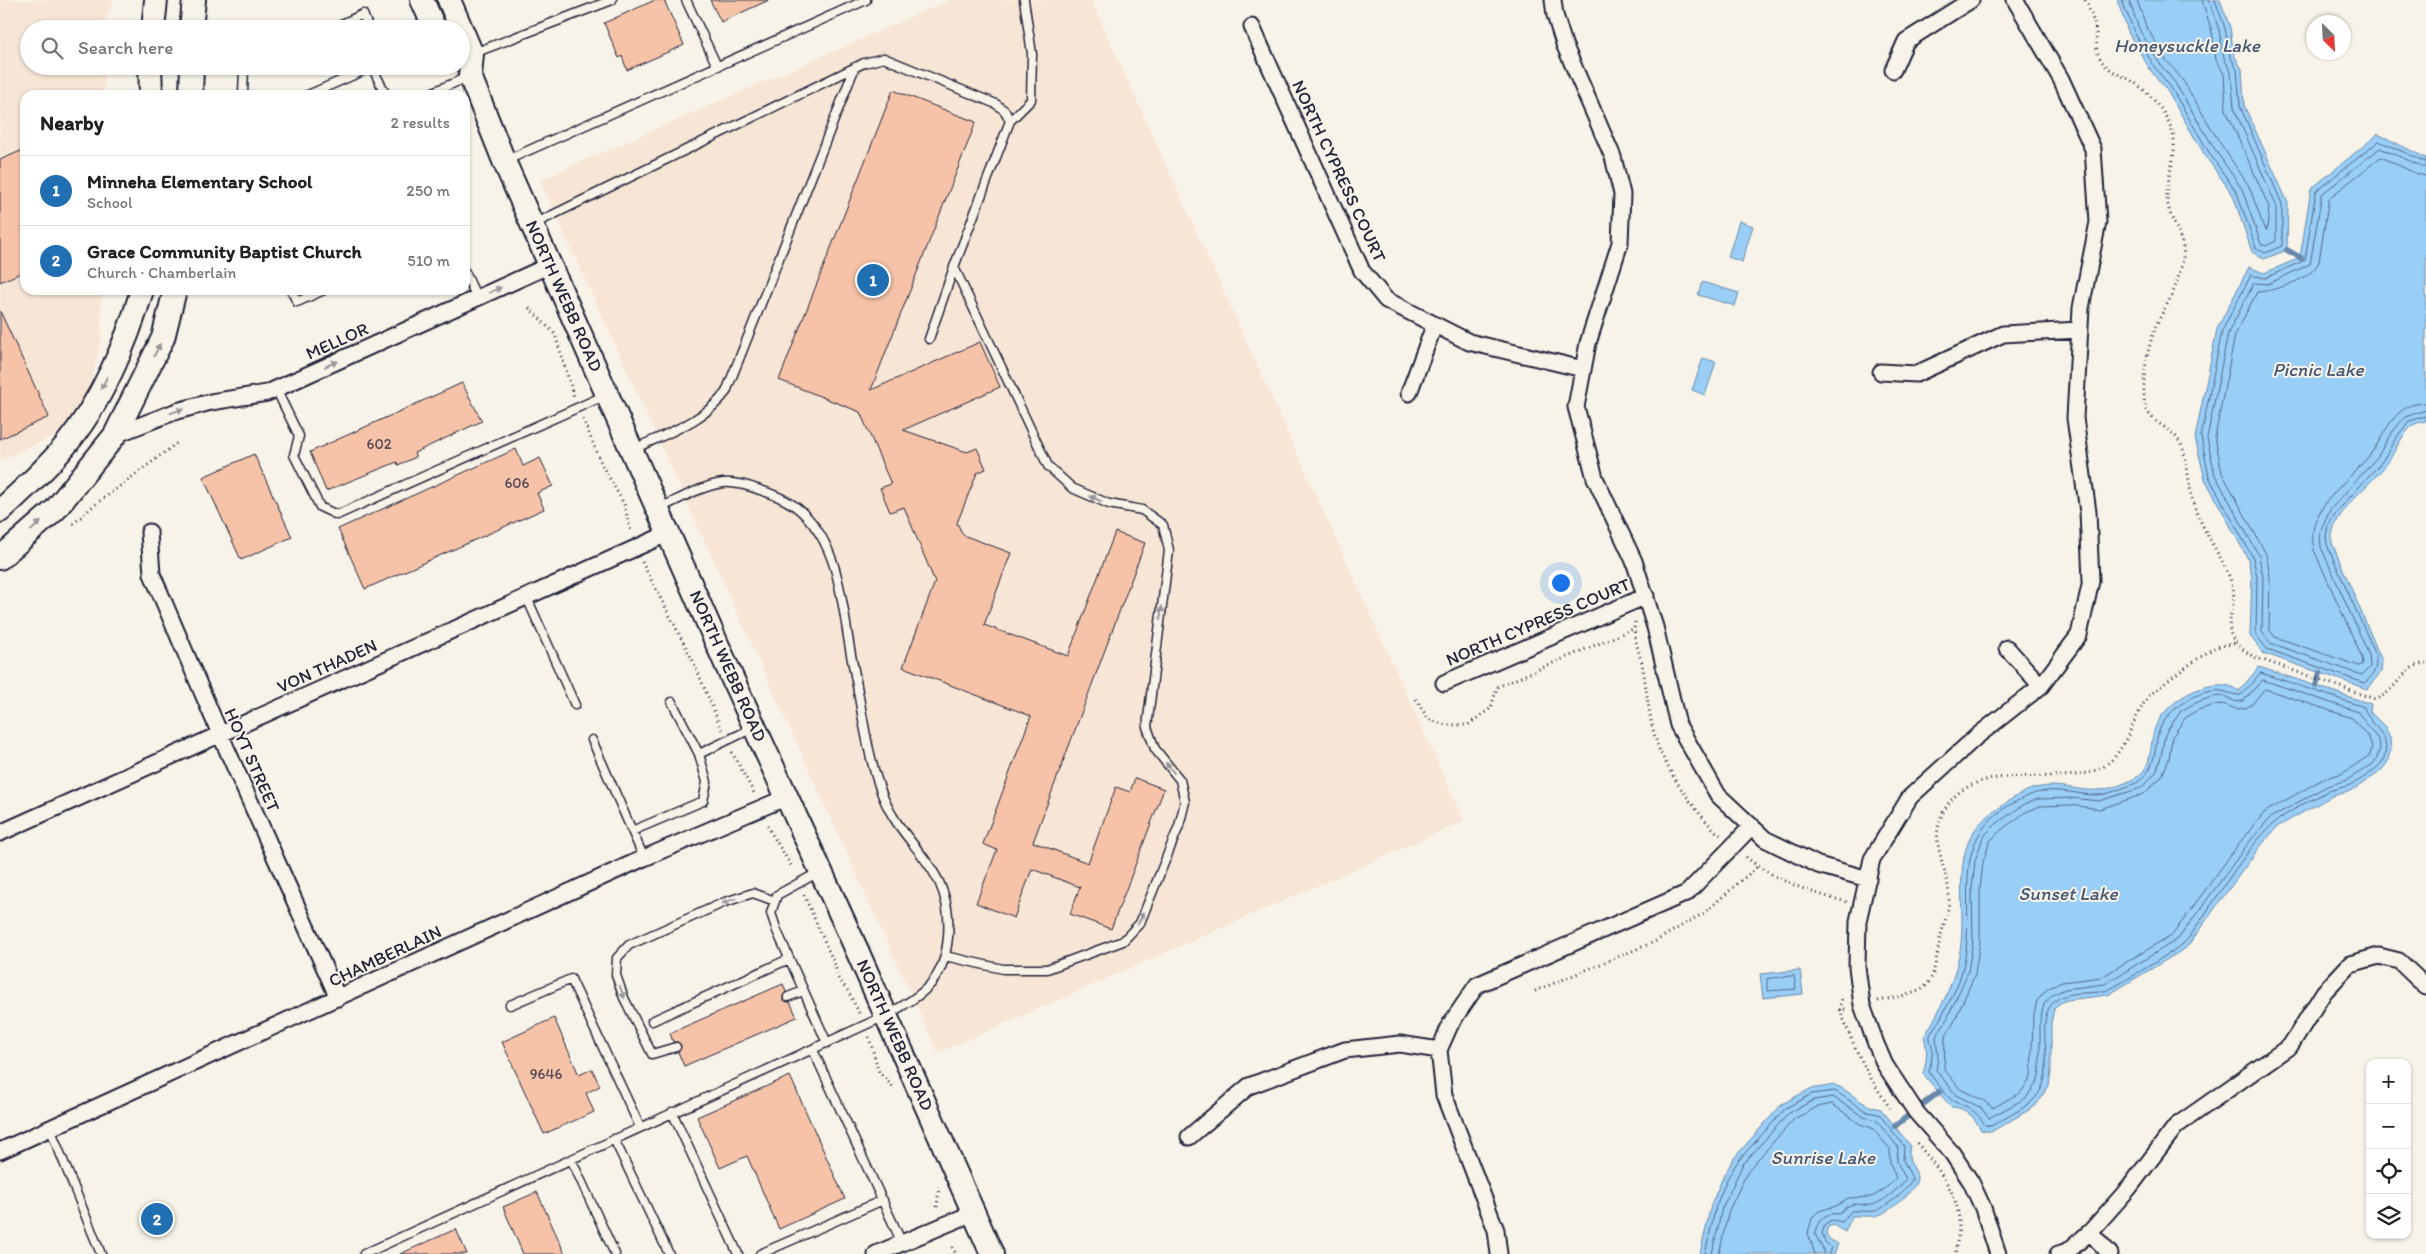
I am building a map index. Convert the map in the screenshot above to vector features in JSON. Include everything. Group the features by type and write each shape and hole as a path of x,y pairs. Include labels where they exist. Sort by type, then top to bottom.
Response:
{"main road":[{"path":"154,20 156,0"},
{"path":"192,20 194,0"},
{"path":"422,0 431,20"},
{"name":"NORTH WEBB ROAD","path":"449,0 454,20"},
{"path":"151,75 152,90"},
{"path":"191,90 192,75"},
{"name":"NORTH WEBB ROAD","path":"470,75 504,161 668,533 887,1015 992,1254"},
{"path":"0,511 65,446 99,394 132,324 141,295"},
{"path":"0,558 55,510 123,432 163,338 174,295"}],"street":[{"path":"1553,0 1554,15 1564,44 1613,157 1622,194 1620,243 1588,343 1576,407 1595,478 1634,561 1646,596 1678,725 1718,795 1765,839 1818,865 1868,879"},
{"path":"1893,70 1906,41 1971,0"},
{"path":"1998,1254 1983,1208 1971,1182 1952,1153 1916,1112 1885,1065 1862,1005 1857,967 1858,921 1872,859 1910,797 1976,737 2040,686 2079,634 2091,581 2088,512 2075,418 2082,308 2098,222 2093,149 2061,79 2015,0"},
{"name":"NORTH CYPRESS COURT","path":"1252,27 1362,271 1386,300 1434,326 1469,342 1583,369"},
{"name":"MELLOR","path":"123,432 177,411 211,402 267,393 550,265"},
{"path":"1409,393 1434,326"},
{"path":"1881,372 1916,374 2003,334 2080,330"},
{"name":"HOYT STREET","path":"149,532 152,574 220,734 338,998"},
{"name":"VON THADEN","path":"0,833 527,598 668,533"},
{"name":"NORTH CYPRESS COURT","path":"1444,683 1646,596"},
{"path":"2006,648 2040,686"},
{"name":"CHAMBERLAIN","path":"0,1151 644,858 787,797"},
{"path":"1499,1254 1496,1230 1444,1095 1439,1050 1451,1023 1477,986 1687,893 1752,826"},
{"path":"2058,1254 2068,1251 2090,1232 2129,1188 2176,1126 2290,1046 2324,992 2350,964 2379,956 2399,961 2426,987"},
{"path":"1189,1137 1249,1086 1345,1050 1400,1044 1439,1050"},
{"path":"876,1254 973,1212"},
{"path":"2090,1232 2110,1254"}],"lane":[{"path":"470,64 612,0"},
{"path":"686,0 717,66"},
{"path":"504,161 866,0"},
{"path":"929,339 954,267 1010,121 1031,100 1032,54 1024,0"},
{"path":"350,20 363,14 365,20"},
{"path":"532,225 874,59 884,58 996,104 1005,111 1010,121"},
{"path":"632,450 704,414 717,405 726,392 855,67"},
{"path":"243,90 244,75"},
{"path":"320,90 354,75"},
{"path":"377,75 384,90"},
{"path":"433,90 454,75"},
{"path":"945,956 1003,969 1047,969 1123,941 1140,923 1179,826 1185,802 1180,780 1155,749 1147,727 1169,550 1163,525 1142,510 1109,504 1072,488 1048,466 954,267"},
{"path":"470,283 477,298"},
{"path":"294,295 297,302 313,295"},
{"path":"276,389 299,436 294,455 320,507 337,515 607,395"},
{"path":"364,1254 887,1015 914,999 940,973 945,956 949,918 945,898 938,878 895,822 882,795 870,757 860,712 842,597 828,551 816,529 804,513 787,500 740,485 724,483 706,488 658,509"},
{"path":"527,598 575,705"},
{"path":"632,831 703,801 707,782 698,754 672,702"},
{"path":"698,754 755,727"},
{"path":"592,740 644,858"},
{"path":"821,871 777,895 771,913 789,959 827,1043"},
{"path":"676,1047 652,1054 624,998 616,975 618,958 629,945 725,902 753,893 775,901"},
{"path":"652,1021 789,959"},
{"path":"510,1005 571,979 640,1127"},
{"path":"788,997 803,991"},
{"path":"813,1050 902,1243"},
{"path":"672,1112 738,1254"},
{"path":"50,1128 101,1254"},
{"path":"614,1139 669,1254"},
{"path":"571,1159 615,1254"},
{"path":"760,1254 883,1200"}],"path":[{"path":"2085,0 2093,18 2099,56 2107,68 2131,80 2152,98 2168,120 2172,132 2174,158 2167,195 2168,206 2183,248 2183,259 2174,292 2155,328 2149,347 2144,381 2145,405 2153,421 2172,434 2180,442 2184,452 2191,496 2196,512 2231,582 2234,598 2229,625 2236,643 2254,657 2375,699 2385,696 2391,691 2408,670 2426,662"},
{"path":"71,526 92,507 177,443"},
{"path":"642,562 693,661 723,731"},
{"path":"1416,699 1428,719 1446,725 1468,725 1491,708 1497,687 1633,630"},
{"path":"1869,1078 1854,1050 1840,1010 1920,992 1929,986 1934,974 1949,905 1949,892 1938,852 1937,834 1940,819 1947,805 1955,796 1978,783 2002,777 2074,774 2099,769 2115,757 2150,696 2213,648 2236,643"},
{"path":"732,752 754,793"},
{"path":"767,826 792,867"},
{"path":"1535,991 1654,942 1704,914 1758,866"},
{"path":"804,895 835,966 838,978 848,991 858,1013"},
{"path":"1935,1165 1947,1182 1958,1212 1955,1254"},
{"path":"952,1247 956,1254"}],"shaded area":[{"path":"0,0 114,0 105,20 20,20 20,75 104,75 104,90 20,90 20,295 101,295 101,340 86,405 54,436 0,461"},
{"path":"950,0 1091,0 1464,821 938,1053 540,180"}],"water":[{"name":"Honeysuckle Lake","path":"2117,0 2220,0 2230,27 2234,55 2242,69 2244,105 2288,203 2287,250 2264,259 2252,252 2233,195 2206,157 2166,89 2151,71 2129,34"},
{"name":"Picnic Lake","path":"2378,134 2426,158 2426,421 2415,424 2408,430 2381,471 2352,500 2337,521 2333,532 2332,543 2382,661 2381,672 2367,689 2263,653 2250,636 2252,577 2248,559 2205,479 2195,438 2217,329 2249,267 2264,273 2300,258 2311,189"},
{"path":"1739,221 1753,226 1742,262 1728,257"},
{"path":"1702,282 1739,293 1735,306 1698,295"},
{"path":"1703,358 1716,362 1705,395 1692,390"},
{"name":"Sunset Lake","path":"2259,667 2371,704 2370,712 2385,727 2390,738 2391,749 2387,763 2380,772 2351,791 2332,796 2277,827 2259,848 2186,948 2108,995 2067,1000 2060,1003 2054,1009 2051,1023 2051,1071 2049,1086 2034,1107 1991,1132 1981,1130 1976,1121 1966,1111 1951,1107 1923,1074 1926,1055 1924,1037 1948,992 1959,956 1962,929 1962,871 1968,843 1974,831 1986,817 2010,800 2021,793 2035,788 2052,786 2099,790 2117,786 2135,778 2141,774 2148,763 2154,731 2164,712 2182,697 2204,687 2227,685 2239,691"},
{"path":"1800,970 1803,994 1763,998 1760,974"},
{"name":"Sunrise Lake","path":"1835,1085 1867,1105 1881,1109 1910,1145 1909,1158 1917,1178 1916,1183 1907,1195 1880,1215 1852,1216 1845,1232 1833,1225 1828,1227 1826,1233 1829,1239 1838,1244 1834,1254 1700,1254 1711,1205 1723,1177 1734,1158 1782,1104 1810,1089"}],"building":[{"path":"655,0 664,0 684,45 627,70 622,56 619,58 604,23"},
{"path":"710,0 769,0 721,22"},
{"path":"893,90 976,122 871,390 980,342 1000,387 903,430 967,452 977,448 986,469 977,473 957,523 963,535 1011,553 984,625 1068,656 1115,532 1145,543 1033,842 1088,863 1116,787 1130,792 1135,778 1164,789 1111,929 1070,914 1080,887 1032,869 1014,918 976,903 997,850 983,844 1031,716 903,667 935,582 904,507 890,512 880,488 891,484 860,412 779,380"},
{"path":"20,151 20,273 0,282 0,160"},
{"path":"0,311 49,417 0,439"},
{"path":"462,383 482,421 414,453 416,457 398,465 397,462 326,491 310,452"},
{"path":"516,449 523,466 540,458 553,486 537,493 544,509 365,589 338,529"},
{"path":"254,454 292,537 241,560 203,477"},
{"path":"783,984 786,992 783,1000 790,1002 797,1017 684,1066 678,1052 681,1045 678,1042 673,1042 670,1033"},
{"path":"554,1018 579,1075 592,1069 600,1086 586,1093 594,1112 544,1134 502,1042"},
{"path":"790,1076 845,1199 779,1229 747,1156 720,1168 697,1117"},
{"path":"537,1192 565,1254 523,1254 503,1207"},
{"path":"456,1229 467,1254 400,1254"}],"waterway":[{"path":"2287,250 2301,258"},
{"path":"2316,686 2320,673"},
{"path":"1895,1126 1939,1092"}],"place":[{"name":"Minneha Elementary School","path":"873,280"},
{"name":"Grace Community Baptist Church","path":"157,1219"}]}
